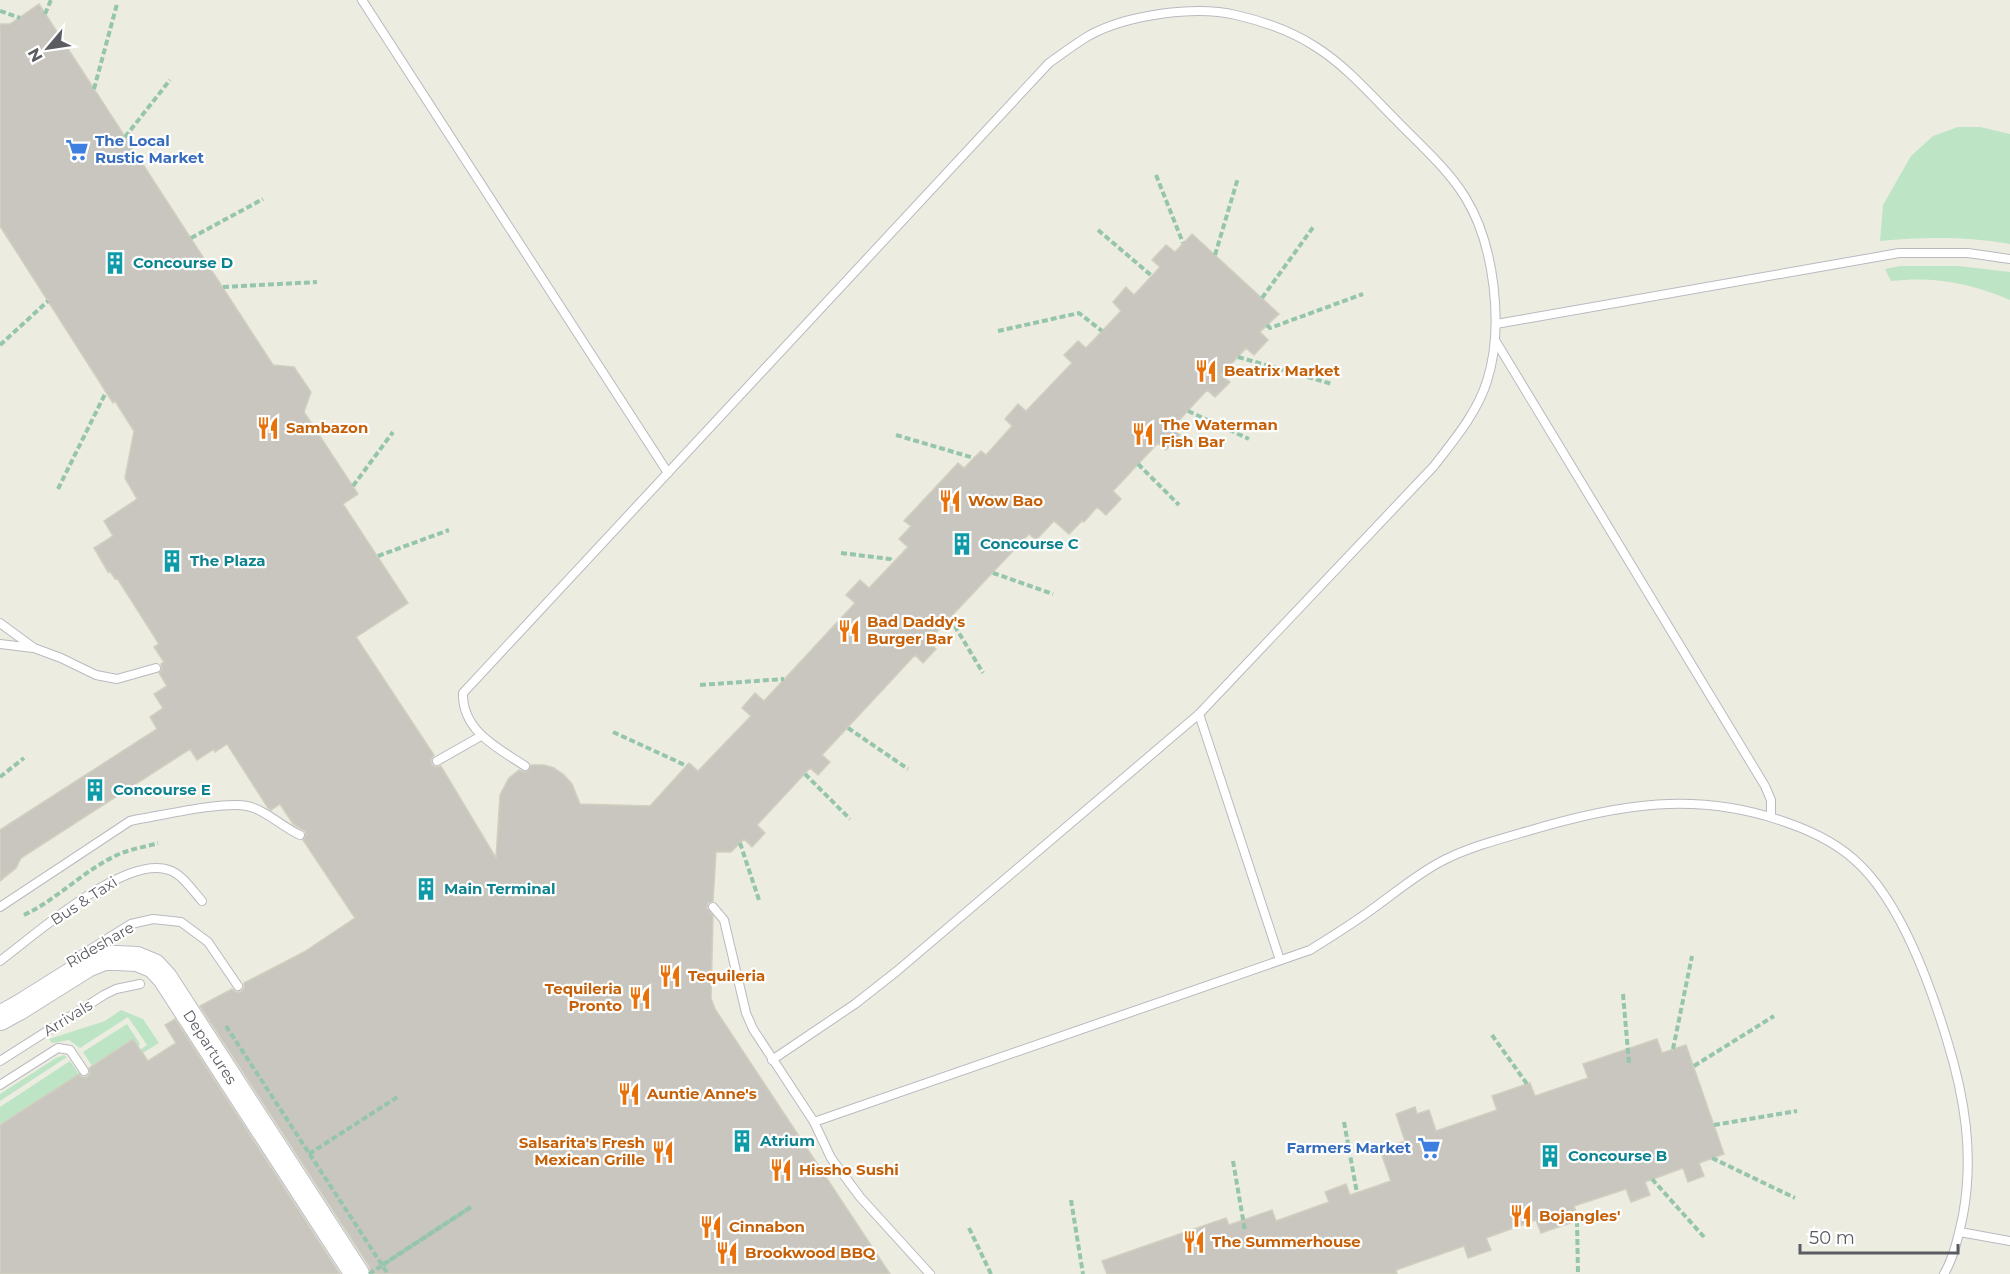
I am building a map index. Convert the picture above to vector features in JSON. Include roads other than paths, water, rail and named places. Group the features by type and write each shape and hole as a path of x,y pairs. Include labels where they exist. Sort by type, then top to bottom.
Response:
{"main road":[{"name":"Departures","path":"8,1009 87,965 105,958 137,959 154,966 176,995 357,1274"}],"lane":[{"path":"362,0 668,472"},
{"path":"525,766 481,736 468,718 463,703 463,693 1049,63 1091,34 1134,18 1194,11 1235,14 1278,29 1315,46 1349,73 1443,168 1466,198 1479,229 1492,273 1495,340 1486,382 1465,426 1434,466 1199,714 897,971 838,1016 772,1060"},
{"path":"1496,324 1899,253 1968,253 2010,259"},
{"path":"1495,340 1765,786 1771,800 1771,817"},
{"path":"0,623 34,648"},
{"path":"0,644 34,648 96,675 117,679 156,668"},
{"path":"1199,714 1280,960"},
{"path":"437,761 481,736"},
{"path":"814,1122 1310,950 1444,860 1509,836 1570,818 1624,807 1668,803 1738,808 1809,831 1834,845 1860,864 1881,892 1908,938 1926,979 1946,1036 1965,1111 1969,1151 1968,1180 1960,1232 1944,1274"},
{"path":"0,907 130,821 228,806 246,806 263,813 300,835"},
{"name":"Bus & Taxi","path":"0,961 100,887 141,869 170,870 202,901"},
{"path":"713,907 724,920 746,1013 753,1029 814,1122 831,1158 860,1197 930,1274"},
{"name":"Rideshare","path":"63,966 131,924 153,919 181,922 208,942 238,986"},
{"name":"Arrivals","path":"0,1061 104,995 116,989 140,984"},
{"path":"0,1085 58,1048 65,1048 74,1053 84,1071"},
{"path":"1960,1232 2010,1241"}],"place":[{"name":"The Local Rustic Market","path":"77,150"},
{"name":"Concourse D","path":"115,263"},
{"name":"Beatrix Market","path":"1206,371"},
{"name":"Sambazon","path":"268,428"},
{"name":"The Waterman Fish Bar","path":"1143,434"},
{"name":"Wow Bao","path":"950,501"},
{"name":"Concourse C","path":"962,544"},
{"name":"The Plaza","path":"172,561"},
{"name":"Bad Daddy's Burger Bar","path":"849,631"},
{"name":"Concourse E","path":"95,790"},
{"name":"Main Terminal","path":"426,889"},
{"name":"Tequileria","path":"670,976"},
{"name":"Tequileria Pronto","path":"640,998"},
{"name":"Auntie Anne's","path":"629,1094"},
{"name":"Atrium","path":"742,1141"},
{"name":"Farmers Market","path":"1429,1148"},
{"name":"Salsarita's Fresh Mexican Grille","path":"663,1152"},
{"name":"Concourse B","path":"1550,1156"},
{"name":"Hissho Sushi","path":"781,1170"},
{"name":"Bojangles'","path":"1521,1216"},
{"name":"Cinnabon","path":"711,1227"},
{"name":"The Summerhouse","path":"1194,1242"},
{"name":"Brookwood BBQ","path":"727,1253"}]}
